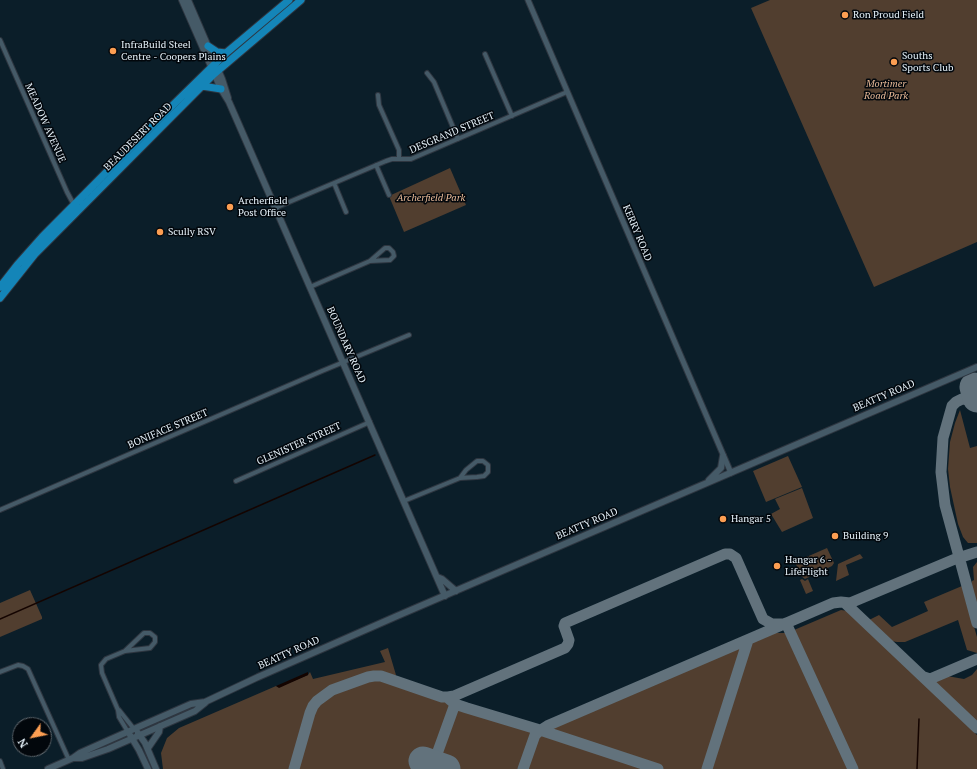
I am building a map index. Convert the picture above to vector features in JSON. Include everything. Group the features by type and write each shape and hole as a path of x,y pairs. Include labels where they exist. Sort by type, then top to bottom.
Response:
{"highway":[{"name":"BEAUDESERT ROAD","path":"0,287 32,247 76,208 202,86 226,53 289,0"},
{"name":"BEAUDESERT ROAD","path":"0,298 30,260 76,208 215,68 301,0"},
{"path":"208,46 217,52 226,53"},
{"path":"202,86 221,88"}],"main road":[{"name":"BOUNDARY ROAD","path":"182,0 226,90 229,102"},
{"name":"BOUNDARY ROAD","path":"188,0 208,46 221,88 229,102 445,596"},
{"name":"BEATTY ROAD","path":"71,759 92,755 140,735 195,711 205,702 258,677 977,367"},
{"path":"696,488 712,479 721,468 723,456"},
{"path":"437,577 442,579 456,591"},
{"name":"BEATTY ROAD","path":"48,769 71,759 80,753 191,704 205,702"},
{"path":"148,748 159,732 160,726"},
{"path":"134,729 140,735 148,748 156,769"},
{"path":"128,732 148,769"}],"street":[{"name":"KERRY ROAD","path":"528,0 731,473"},
{"name":"MEADOW AVENUE","path":"0,40 67,192 76,208"},
{"path":"485,54 512,116"},
{"path":"427,73 434,82 458,139"},
{"name":"DESGRAND STREET","path":"275,208 334,184 389,159 411,159 567,92"},
{"path":"378,95 379,105 399,150 399,159"},
{"path":"376,165 389,195"},
{"path":"334,184 346,212"},
{"path":"310,287 370,261 385,248 389,248 393,252 394,256 390,260 370,261"},
{"name":"BONIFACE STREET","path":"0,510 409,335"},
{"name":"GLENISTER STREET","path":"236,480 370,422"},
{"path":"404,501 460,478 477,478 484,476 488,472 488,465 483,461 477,461 466,470 460,478"},
{"path":"125,651 144,633 150,632 155,637 155,642 150,648 125,651 108,658 102,664 102,673 118,710 119,717 128,732"},
{"path":"0,672 16,665 23,666 31,674 71,759"},
{"path":"118,710 134,729"},
{"path":"0,761 3,769"}],"green space":[{"name":"Mortimer Road Park","path":"770,0 977,0 977,242 874,287 751,8"},
{"name":"Archerfield Park","path":"450,168 466,205 404,232 389,196"},
{"path":"960,410 970,448 977,446 977,543 968,543 963,537 958,524 950,487 948,469 950,442"},
{"path":"788,456 802,487 766,502 753,471"},
{"path":"802,488 813,518 782,532 771,514 780,509 775,499"},
{"path":"827,548 834,563 832,566 805,579 801,576 795,562"},
{"path":"860,554 863,558 846,565 849,575 836,581 838,564"},
{"path":"977,562 977,608 971,587 972,581 974,580 973,567"},
{"path":"802,579 805,581 808,579 813,591 806,594 800,580"},
{"path":"962,586 977,637 977,653 967,650 958,620 905,642 897,642 891,641 869,620 879,615 892,627 928,611 924,602"},
{"path":"30,590 42,619 0,637 0,603"},
{"path":"841,610 848,611 977,735 977,769 163,769 161,753 167,738 179,728 276,686 279,687 308,675 310,672 313,679 385,662 380,651 388,648 396,675 393,678 382,676 383,681 539,733 775,633 787,633"},
{"path":"977,669 977,723 935,683 936,681 947,676 964,679 972,675"}],"shaded area":[{"path":"308,672 308,675 279,688 276,686"}],"waterway":[{"path":"0,619 375,455"},
{"path":"917,769 919,719"}],"taxiway":[{"path":"974,405 970,396 972,393 977,391"},
{"path":"977,403 962,399 952,406 943,438 941,472 945,505 977,623"},
{"path":"523,769 535,735 549,725 833,603 850,603 955,559 977,552"},
{"path":"294,769 313,706 317,701 332,690 368,677 381,676 442,697 454,696 565,648 569,640 564,626 565,623 725,554 730,554 736,558 763,619 772,624 784,624"},
{"path":"845,603 977,728"},
{"path":"786,623 853,769"},
{"path":"707,769 748,640"},
{"path":"924,677 930,679 977,659"},
{"path":"447,697 455,704 658,769"},
{"path":"433,765 455,704"}],"runway":[{"path":"974,387 977,398"},
{"path":"423,761 446,769"}],"place":[{"name":"Ron Proud Field","path":"845,15"},
{"name":"InfraBuild Steel Centre - Coopers Plains","path":"113,51"},
{"name":"Souths Sports Club","path":"894,62"},
{"name":"Archerfield Post Office","path":"230,207"},
{"name":"Scully RSV","path":"160,232"},
{"name":"Hangar 5","path":"723,519"},
{"name":"Building 9","path":"835,536"},
{"name":"Hangar 6 - LifeFlight","path":"777,566"}]}
